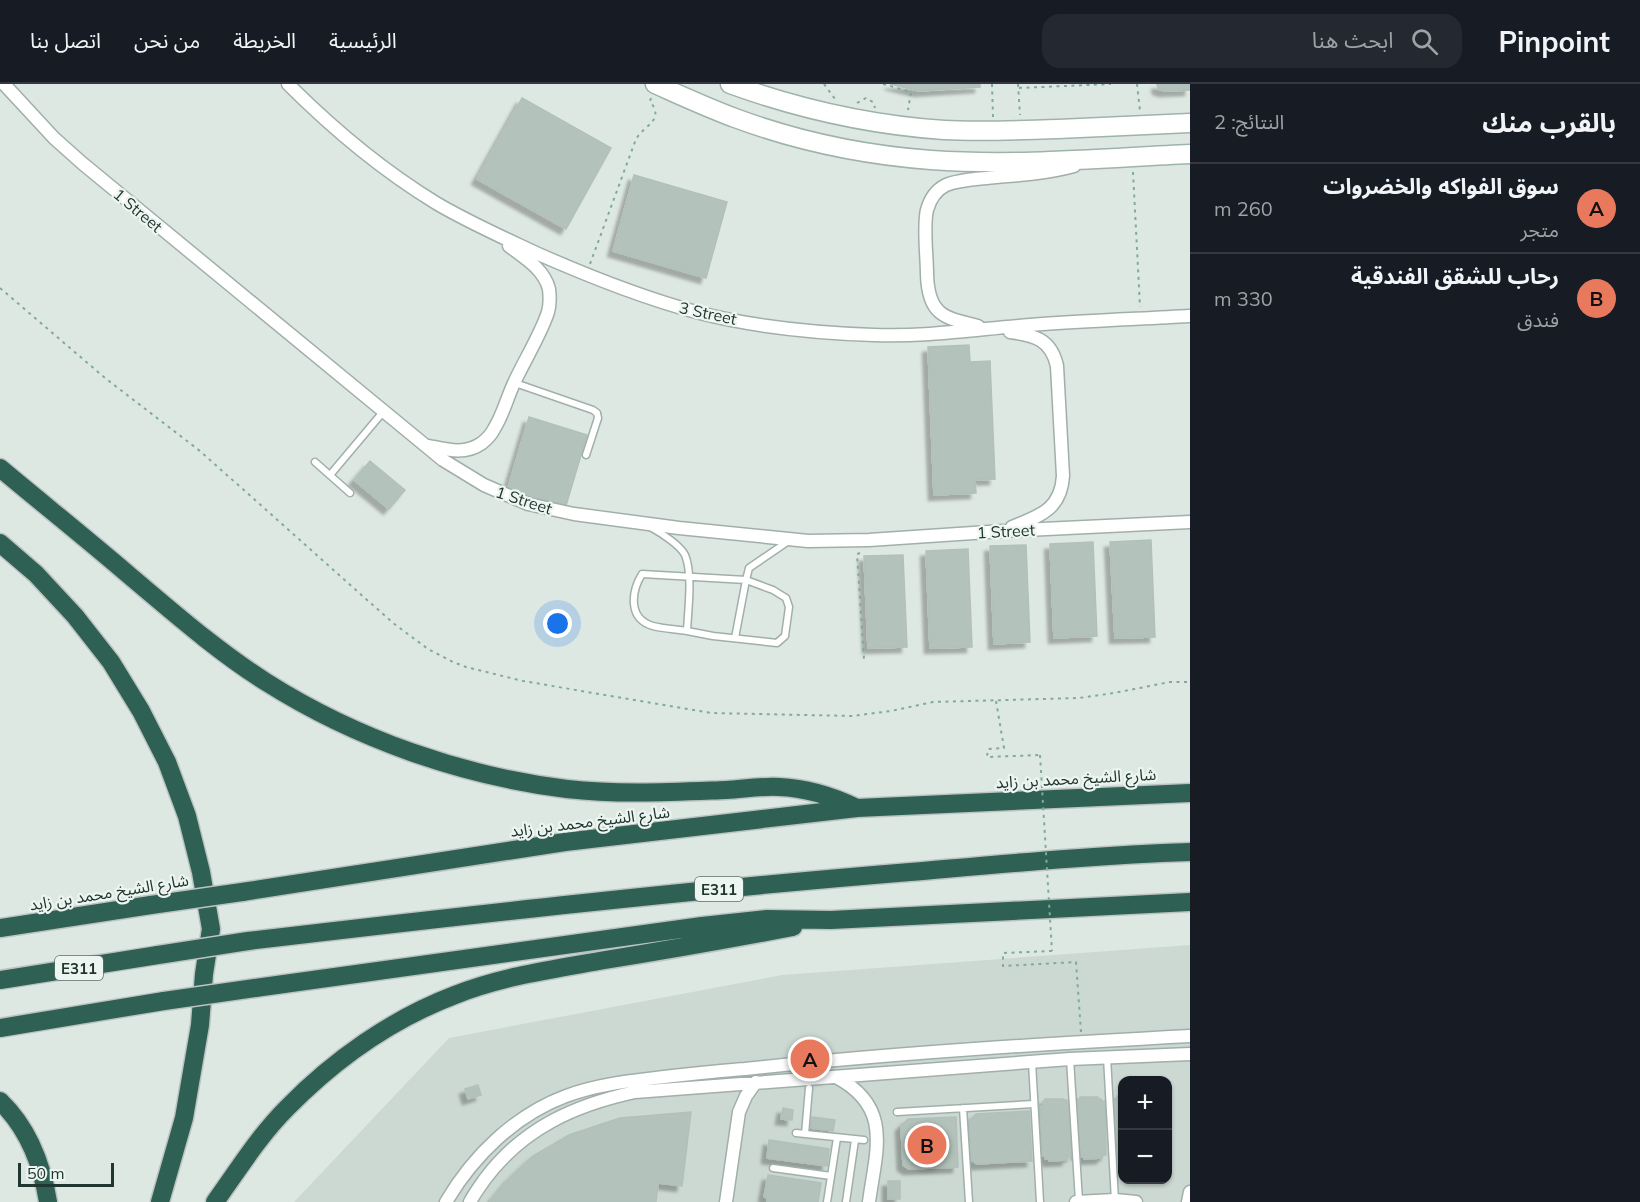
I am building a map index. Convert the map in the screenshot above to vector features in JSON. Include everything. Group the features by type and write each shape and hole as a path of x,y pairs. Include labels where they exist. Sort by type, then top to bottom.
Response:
{"highway":[{"path":"0,468 179,619 230,658 302,703 369,735 438,760 537,785 613,791 795,788 826,795 857,808"},
{"path":"0,543 36,574 75,616 111,662 141,711 171,773 187,816 201,872 211,929 204,974 200,1025 184,1118 159,1202"},
{"name":"شارع الشيخ محمد بن زايد","path":"0,928 565,842 857,808 1190,793"},
{"name":"E311","path":"0,980 248,941 545,906 841,878 1116,855 1190,852"},
{"path":"0,1028 255,988 767,919 831,920 1190,902"},
{"path":"215,1202 252,1150 286,1109 324,1075 366,1041 413,1014 456,994 505,979 554,969 831,920"},
{"path":"0,1101 21,1126 35,1152 48,1202"}],"street":[{"name":"1 Street","path":"4,84 54,138 82,163 383,412 463,474 505,495 551,510 640,523 808,542 1190,522"},
{"name":"3 Street","path":"288,84 388,169 434,201 491,232 586,275 699,313 815,332 878,335 1190,316"},
{"path":"730,84 755,89 808,108 905,126 993,131 1190,123"},
{"path":"654,90 734,118 809,140 897,156 963,162 1037,162 1190,154"},
{"path":"1003,531 1044,513 1061,491 1063,476 1056,358 1048,346 1037,338 1024,333 989,329 954,321 938,311 930,300 927,286 926,214 933,196 949,184 1044,173 1089,160"},
{"path":"425,445 459,452 480,444 489,437 548,312 550,295 540,271 491,232"},
{"path":"446,1202 471,1165 510,1128 536,1110 565,1096 596,1086 814,1062 1190,1036"},
{"path":"470,1202 496,1165 524,1139 556,1118 581,1107 635,1092 1070,1059 1190,1054"},
{"path":"835,1076 852,1085 865,1098 877,1128 869,1202"},
{"path":"726,1202 739,1112 756,1082"},
{"path":"1188,1202 1190,1192"},
{"path":"1078,1202 1136,1202"}],"lane":[{"path":"514,383 597,413 598,418 586,455"},
{"path":"330,475 383,412"},
{"path":"315,462 350,493"},
{"path":"640,523 660,532 684,554 689,577 687,631"},
{"path":"735,638 749,568 790,540"},
{"path":"642,574 689,577 746,580 773,590 786,598 789,607 785,636 777,643 652,626 641,620 634,609 634,592 642,574"},
{"path":"1107,1057 1115,1201"},
{"path":"1070,1059 1078,1202"},
{"path":"1032,1062 1040,1202"},
{"path":"805,1134 809,1088"},
{"path":"897,1112 1034,1104"},
{"path":"963,1108 969,1202"},
{"path":"796,1133 864,1140"},
{"path":"827,1202 837,1138"},
{"path":"846,1202 855,1140"},
{"path":"773,1168 831,1176"}],"path":[{"path":"824,84 838,102"},
{"path":"883,84 911,92 905,126"},
{"path":"992,84 993,131"},
{"path":"1021,130 1018,86 1111,84"},
{"path":"1137,84 1142,125"},
{"path":"586,275 636,139 655,118 655,110 650,101 654,90"},
{"path":"856,105 860,100 866,98 873,102 875,108"},
{"path":"1132,157 1141,318"},
{"path":"0,288 105,378 200,450 393,623 428,649 453,662 523,681 711,713 852,716 933,702 1096,696 1170,682 1190,682"},
{"path":"864,659 857,554 869,553 868,540"},
{"path":"996,701 1004,748 987,748 987,758 1040,755 1052,951 1003,953 1003,966 1076,962 1082,1042"}],"shaded area":[{"path":"1190,945 1190,1202 294,1202 449,1038 782,975"}],"building":[{"path":"890,84 980,84 980,87 919,91"},
{"path":"1157,84 1190,84 1190,90 1164,91 1158,89"},
{"path":"522,98 611,148 566,229 477,179"},
{"path":"634,175 727,202 706,278 613,251"},
{"path":"969,345 970,362 990,361 995,479 975,480 976,493 934,495 928,347"},
{"path":"529,417 587,435 565,509 507,491"},
{"path":"370,461 405,490 389,509 354,480"},
{"path":"1151,540 1155,637 1115,638 1110,542"},
{"path":"1093,542 1097,636 1054,638 1050,544"},
{"path":"1026,545 1030,642 994,644 990,546"},
{"path":"968,549 972,647 930,648 926,551"},
{"path":"903,555 907,647 868,648 864,556"},
{"path":"478,1085 481,1095 468,1099 465,1089"},
{"path":"1117,1096 1118,1150 1116,1151 1114,1101 1117,1101"},
{"path":"1098,1097 1105,1101 1106,1155 1102,1158 1084,1159 1077,1154 1075,1104 1078,1104 1077,1099"},
{"path":"1045,1099 1063,1099 1070,1103 1072,1156 1068,1156 1067,1160 1049,1161 1042,1156 1040,1106 1043,1106"},
{"path":"783,1108 793,1110 792,1120 781,1119"},
{"path":"1029,1111 1032,1161 977,1164 971,1160 969,1121 976,1114"},
{"path":"691,1112 682,1186 658,1183 656,1202 490,1202 533,1156 569,1135 620,1118"},
{"path":"812,1117 835,1120 833,1131 811,1128"},
{"path":"956,1117 958,1167 909,1169 903,1165 901,1126 908,1119"},
{"path":"769,1140 829,1149 827,1166 767,1158"},
{"path":"768,1175 821,1183 818,1202 767,1202 767,1198 764,1197"},
{"path":"888,1181 900,1181 900,1199 888,1199"}],"place":[{"name":"سوق الفواكه والخضروات","path":"810,1059"},
{"name":"رحاب للشقق الفندقية","path":"927,1145"}]}
